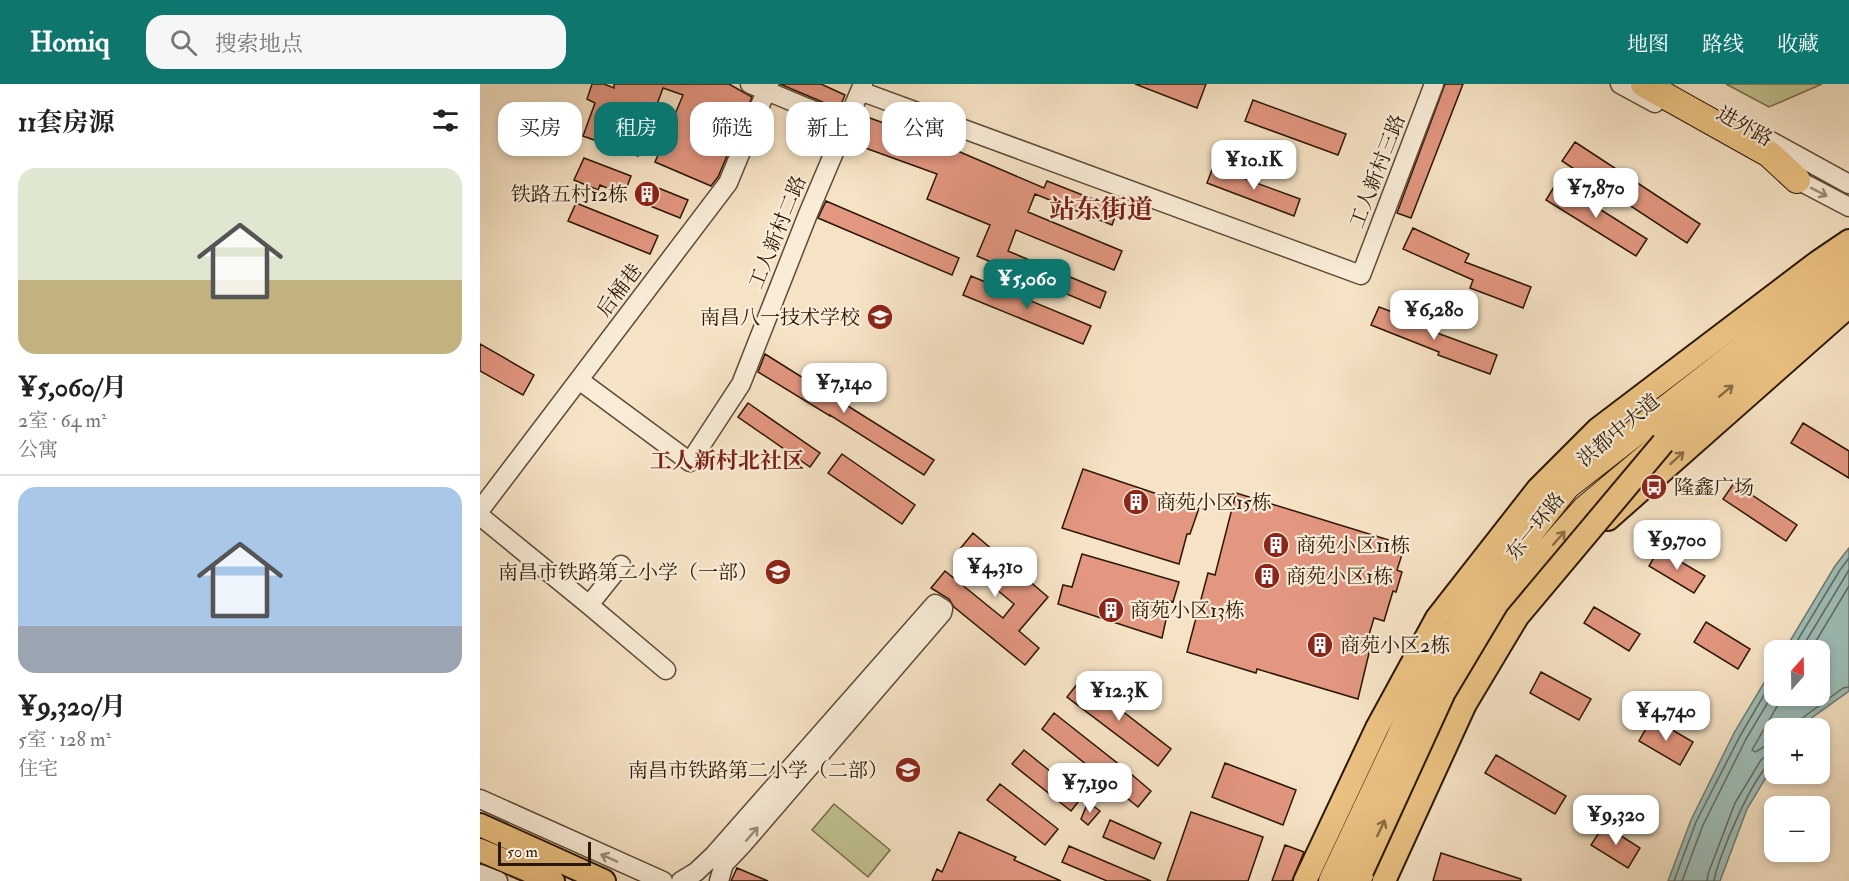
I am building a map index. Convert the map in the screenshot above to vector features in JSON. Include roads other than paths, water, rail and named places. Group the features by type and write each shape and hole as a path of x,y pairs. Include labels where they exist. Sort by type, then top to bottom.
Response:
{"highway":[{"path":"1644,84 1768,154 1797,180"},
{"name":"东一环路","path":"1332,881 1414,707 1448,644 1491,581 1568,486 1849,263"},
{"name":"东一环路","path":"1357,881 1434,714 1468,653 1512,592 1585,509 1849,288"}],"main road":[{"path":"1305,881 1377,728 1437,618 1538,489 1598,429 1849,241"},
{"name":"洪都中大道","path":"1320,881 1410,688 1445,622 1468,588 1585,454 1849,246"},
{"path":"1378,881 1454,711 1490,649 1531,589 1849,306"},
{"path":"1384,881 1465,704 1517,617 1663,443"},
{"path":"480,825 604,881"},
{"path":"480,831 596,881"},
{"path":"480,850 553,881"},
{"path":"480,861 526,881"}],"street":[{"name":"工人新村三路","path":"861,87 1361,275 1434,84"},
{"name":"进外路","path":"1620,84 1849,207"},
{"name":"进外路","path":"1668,84 1849,184"},
{"path":"762,86 797,102"},
{"name":"后桶巷","path":"480,510 728,183 762,86"},
{"name":"工人新村二路","path":"855,102 861,87"},
{"name":"工人新村二路","path":"579,380 690,462 741,384 832,156"},
{"path":"480,516 666,670"},
{"path":"589,605 621,565"},
{"path":"681,881 696,872 714,855 935,604 941,606 942,613 724,864 719,881"},
{"path":"480,799 663,881"},
{"path":"480,874 498,881"}],"water":[{"path":"1849,548 1849,691 1830,705 1830,640 1791,640 1835,566"},
{"path":"1764,683 1764,706 1828,706 1811,718 1764,718 1764,781 1747,809 1720,881 1668,881 1691,820 1734,733"}],"place":[{"name":"铁路五村12栋","path":"647,194"},
{"name":"南昌八一技术学校","path":"880,317"},
{"name":"隆鑫广场","path":"1654,487"},
{"name":"商苑小区15栋","path":"1136,502"},
{"name":"商苑小区11栋","path":"1276,545"},
{"name":"南昌市铁路第二小学（一部）","path":"778,572"},
{"name":"商苑小区1栋","path":"1267,576"},
{"name":"商苑小区13栋","path":"1111,610"},
{"name":"商苑小区2栋","path":"1320,645"},
{"name":"南昌市铁路第二小学（二部）","path":"908,770"}],"district":[{"name":"站东街道","path":"1101,209"},
{"name":"工人新村北社区","path":"727,460"}]}
